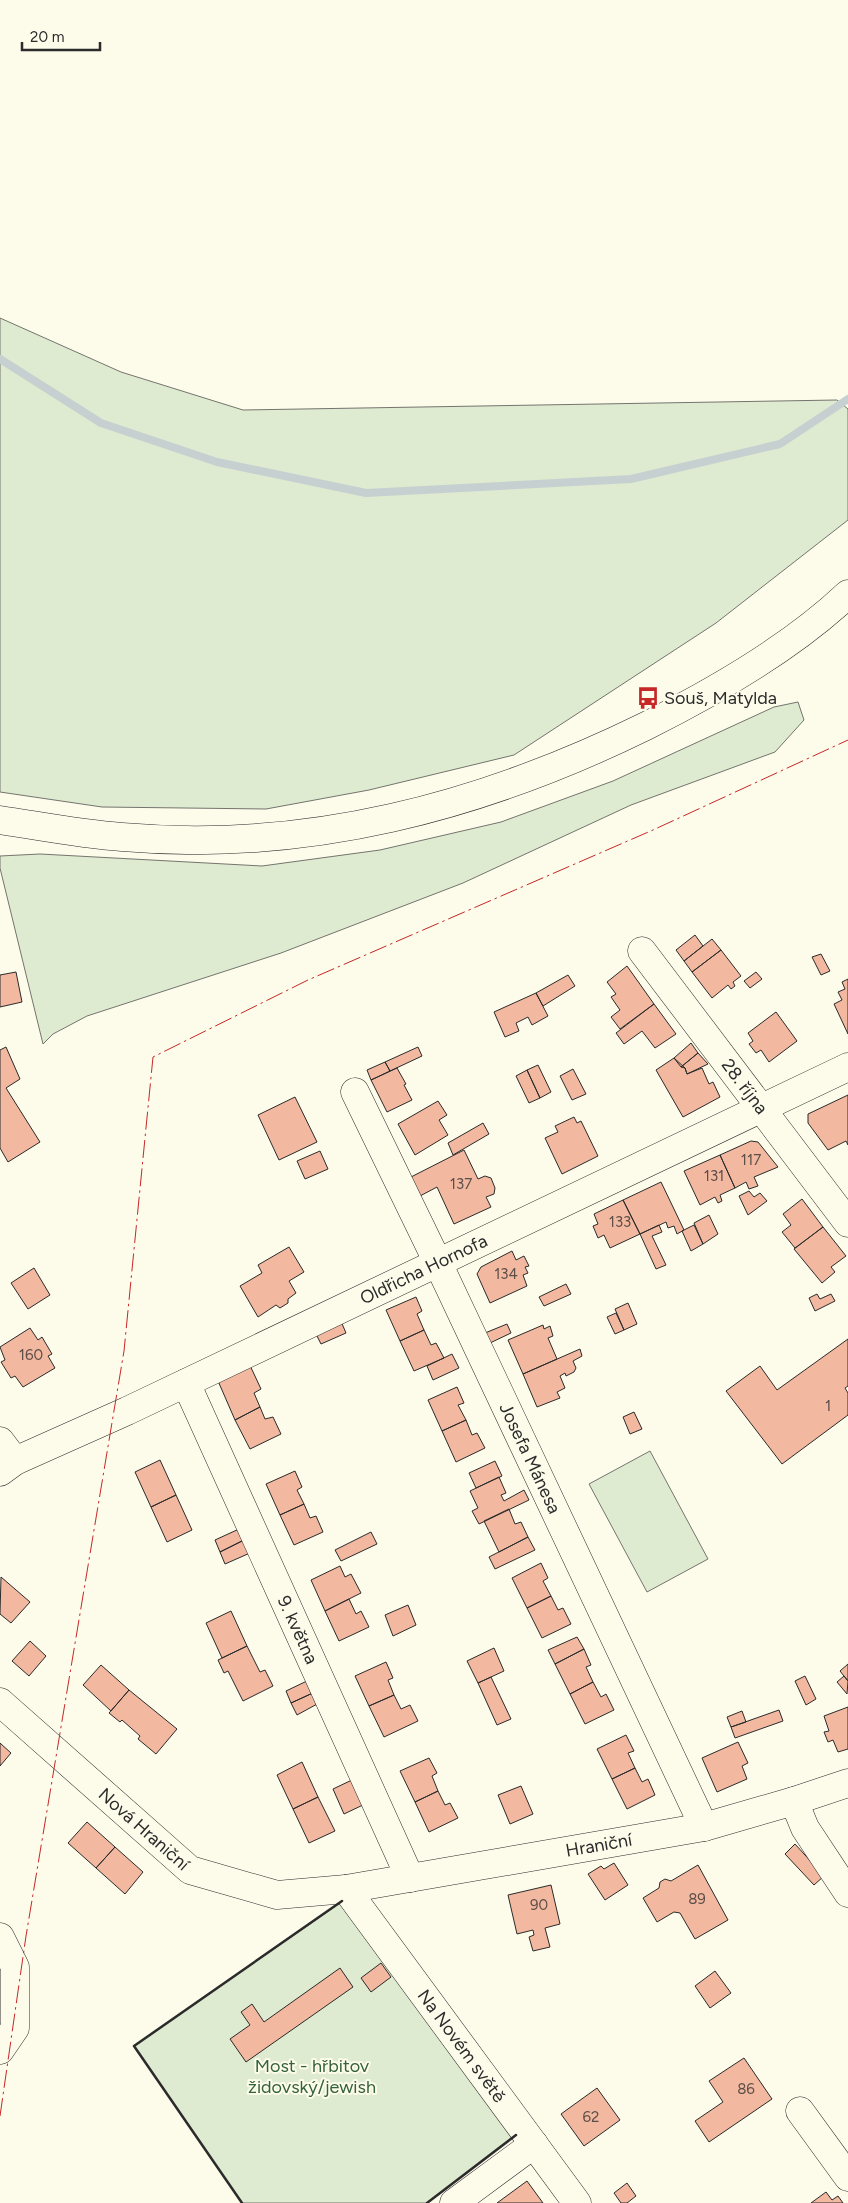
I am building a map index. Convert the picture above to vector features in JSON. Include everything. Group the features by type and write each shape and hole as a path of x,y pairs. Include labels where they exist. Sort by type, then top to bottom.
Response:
{"street":[{"path":"0,820 121,837 218,840 324,831 432,810 548,771 680,709 772,652 848,594"},
{"name":"28. října","path":"642,951 848,1222"},
{"name":"Oldřicha Hornofa","path":"5,1458 186,1383 848,1067"},
{"name":"Josefa Mánesa","path":"355,1092 438,1263 704,1827"},
{"name":"9. května","path":"186,1383 410,1878"},
{"name":"Nová Hraniční","path":"0,1702 190,1870 277,1895 346,1889"},
{"name":"Hraniční","path":"346,1889 704,1827 848,1783"},
{"path":"794,1801 805,1828 848,1893"},
{"name":"Na Novém světě","path":"346,1889 577,2203"},
{"path":"0,1937 15,1967 15,2028 0,2050"},
{"path":"800,2111 848,2177"},
{"path":"454,2203 534,2144"}],"green space":[{"path":"0,318 121,372 243,410 837,400 848,409 848,520 716,623 514,755 369,790 266,809 102,807 0,792"},
{"path":"798,702 804,720 775,752 631,805 463,883 281,953 87,1016 53,1034 43,1044 0,868 0,856 40,854 262,866 380,850 501,822 613,781 774,707"},
{"path":"650,1451 708,1559 647,1592 589,1484"},
{"name":"Most - hřbitov židovský/jewish","path":"343,1901 516,2135 427,2203 242,2203 134,2046"}],"building":[{"path":"695,935 703,946 684,961 676,950"},
{"path":"712,939 721,950 692,972 684,961"},
{"path":"721,950 741,976 733,982 735,986 731,989 728,985 712,998 692,972"},
{"path":"821,954 830,971 821,975 812,957"},
{"path":"627,966 654,1004 620,1029 611,1017 620,1010 611,997 616,994 607,982"},
{"path":"16,972 22,1002 0,1007 0,975"},
{"path":"756,972 762,979 750,988 744,981"},
{"path":"568,975 575,986 543,1006 536,993"},
{"path":"848,979 848,1034 834,1004 842,1000 838,992 845,989 842,982"},
{"path":"536,993 548,1016 532,1025 528,1017 516,1023 519,1031 505,1037 494,1012"},
{"path":"654,1004 676,1034 655,1048 642,1031 624,1044 616,1033"},
{"path":"776,1012 797,1041 769,1062 761,1050 756,1053 749,1044 753,1041 748,1033"},
{"path":"691,1043 698,1053 681,1067 674,1058"},
{"path":"6,1047 20,1079 6,1088 40,1142 8,1162 0,1148 0,1050"},
{"path":"418,1047 422,1056 390,1071 385,1062"},
{"path":"698,1053 708,1064 687,1074 685,1068 681,1067"},
{"path":"674,1058 685,1068 687,1074 702,1068 709,1084 713,1082 720,1097 683,1117 656,1070"},
{"path":"385,1062 390,1071 371,1080 367,1070"},
{"path":"538,1065 551,1092 540,1098 527,1070"},
{"path":"397,1068 412,1100 387,1112 371,1080"},
{"path":"573,1069 586,1094 572,1100 560,1076"},
{"path":"527,1070 540,1098 529,1103 516,1076"},
{"path":"848,1095 848,1145 846,1141 828,1150 808,1123 808,1114"},
{"path":"295,1097 317,1142 279,1160 258,1115"},
{"path":"438,1101 447,1115 439,1120 448,1135 415,1155 398,1124"},
{"path":"574,1117 577,1123 581,1121 598,1156 562,1174 545,1138 558,1132 555,1126"},
{"path":"483,1123 489,1134 453,1155 448,1143"},
{"path":"751,1141 758,1142 778,1167 754,1177 758,1186 749,1189 746,1182 735,1188 720,1155"},
{"path":"464,1150 478,1179 485,1176 491,1178 495,1188 494,1194 486,1197 491,1207 454,1224 437,1187 420,1196 411,1177"},
{"path":"320,1151 328,1169 305,1179 297,1161"},
{"path":"720,1155 735,1188 720,1195 722,1201 718,1203 715,1197 700,1205 684,1171"},
{"path":"661,1182 684,1230 677,1234 674,1226 668,1228 666,1222 640,1234 623,1200"},
{"path":"749,1191 754,1197 760,1193 767,1201 748,1215 739,1196"},
{"path":"802,1199 823,1227 795,1248 782,1232 791,1225 783,1214"},
{"path":"623,1200 640,1234 610,1248 604,1235 598,1238 593,1226 598,1224 594,1214"},
{"path":"709,1215 718,1234 703,1244 694,1223"},
{"path":"659,1225 662,1232 652,1236 666,1265 656,1269 640,1234"},
{"path":"694,1225 703,1244 691,1251 682,1231"},
{"path":"823,1227 846,1256 831,1267 835,1272 822,1283 794,1249"},
{"path":"289,1247 304,1272 289,1281 296,1293 288,1299 288,1303 280,1308 276,1305 258,1317 240,1286 262,1273 258,1265"},
{"path":"512,1251 516,1260 524,1256 529,1266 525,1267 528,1273 523,1275 527,1286 490,1303 477,1274 481,1267"},
{"path":"34,1268 50,1295 28,1309 11,1283"},
{"path":"566,1284 571,1294 544,1306 539,1297"},
{"path":"817,1294 820,1299 831,1294 835,1301 815,1311 809,1298"},
{"path":"416,1297 422,1311 417,1314 424,1330 400,1341 386,1310"},
{"path":"628,1303 637,1324 624,1330 615,1309"},
{"path":"616,1313 624,1330 615,1334 607,1317"},
{"path":"340,1319 346,1333 321,1344 314,1330"},
{"path":"507,1324 511,1333 490,1343 485,1333"},
{"path":"543,1325 544,1329 550,1326 553,1336 548,1338 557,1359 523,1374 508,1340"},
{"path":"30,1328 38,1340 42,1337 52,1354 48,1356 55,1368 23,1387 15,1376 11,1378 1,1362 5,1360 0,1347"},
{"path":"424,1330 431,1345 436,1343 444,1358 414,1371 400,1341"},
{"path":"848,1339 848,1386 845,1388 848,1393 848,1415 782,1464 726,1391 760,1366 777,1390"},
{"path":"580,1349 582,1356 573,1361 576,1368 574,1372 566,1376 565,1373 560,1376 565,1388 557,1392 560,1398 537,1407 523,1374"},
{"path":"452,1354 459,1368 433,1380 427,1366"},
{"path":"247,1359 261,1389 254,1393 260,1407 235,1420 215,1374"},
{"path":"457,1387 464,1403 458,1405 466,1420 442,1431 428,1400"},
{"path":"260,1407 265,1419 273,1417 281,1434 250,1449 235,1420"},
{"path":"634,1412 642,1429 630,1434 623,1417"},
{"path":"466,1420 472,1435 477,1433 485,1448 456,1462 442,1431"},
{"path":"160,1460 176,1495 151,1507 135,1472"},
{"path":"495,1461 502,1476 476,1488 469,1473"},
{"path":"295,1471 302,1487 297,1490 304,1504 280,1515 266,1484"},
{"path":"499,1477 506,1493 501,1495 504,1501 524,1490 529,1500 479,1524 472,1511 478,1508 470,1491"},
{"path":"176,1495 192,1530 167,1542 151,1507"},
{"path":"304,1504 310,1518 316,1516 323,1532 294,1545 280,1515"},
{"path":"509,1509 515,1524 521,1522 528,1537 499,1552 484,1521"},
{"path":"239,1529 244,1540 220,1552 215,1540"},
{"path":"371,1532 377,1544 341,1561 335,1550"},
{"path":"528,1537 535,1550 495,1569 489,1557"},
{"path":"244,1540 250,1553 225,1564 220,1552"},
{"path":"541,1563 548,1578 543,1581 551,1596 527,1608 512,1578"},
{"path":"340,1566 345,1577 351,1574 361,1593 325,1611 311,1580"},
{"path":"1,1577 30,1602 11,1623 0,1614"},
{"path":"551,1596 558,1610 563,1608 571,1624 542,1638 527,1608"},
{"path":"349,1599 356,1614 361,1611 369,1627 339,1641 325,1611"},
{"path":"408,1605 416,1625 393,1636 385,1615"},
{"path":"231,1611 247,1646 222,1658 206,1623"},
{"path":"577,1637 584,1649 555,1664 548,1650"},
{"path":"30,1641 46,1656 29,1676 12,1661"},
{"path":"247,1646 260,1672 265,1670 273,1686 243,1701 228,1671 224,1673 218,1660"},
{"path":"494,1648 504,1671 478,1683 467,1661"},
{"path":"584,1649 591,1665 586,1667 593,1682 570,1694 555,1664"},
{"path":"386,1662 393,1678 388,1680 394,1695 369,1706 355,1676"},
{"path":"848,1664 848,1681 840,1671"},
{"path":"101,1665 129,1690 111,1711 83,1685"},
{"path":"805,1676 816,1699 806,1705 795,1681"},
{"path":"844,1676 848,1681 847,1694 837,1682"},
{"path":"491,1677 511,1719 497,1725 478,1683"},
{"path":"309,1680 315,1692 291,1703 286,1691"},
{"path":"593,1682 601,1697 606,1694 614,1710 585,1724 570,1694"},
{"path":"129,1690 177,1729 156,1754 138,1739 140,1736 122,1720 120,1722 109,1713"},
{"path":"315,1692 319,1703 297,1715 291,1703"},
{"path":"394,1695 401,1709 410,1705 418,1721 384,1737 369,1706"},
{"path":"848,1707 848,1749 838,1752 833,1740 828,1742 824,1732 829,1731 824,1716"},
{"path":"779,1710 783,1721 735,1738 731,1727"},
{"path":"742,1711 746,1722 731,1727 727,1717"},
{"path":"626,1735 634,1751 628,1753 635,1768 612,1779 597,1749"},
{"path":"738,1742 748,1763 742,1766 747,1779 717,1792 702,1758"},
{"path":"0,1743 11,1753 0,1766"},
{"path":"429,1758 437,1773 432,1776 438,1791 415,1802 400,1771"},
{"path":"302,1762 318,1797 293,1809 277,1775"},
{"path":"635,1768 642,1782 648,1779 655,1795 627,1809 612,1779"},
{"path":"354,1779 365,1804 344,1814 333,1789"},
{"path":"521,1786 533,1814 510,1824 498,1795"},
{"path":"438,1791 445,1805 450,1803 458,1818 429,1832 415,1802"},
{"path":"318,1797 335,1831 309,1843 293,1809"},
{"path":"87,1822 115,1847 96,1868 68,1843"},
{"path":"795,1844 824,1876 814,1885 785,1854"},
{"path":"115,1847 143,1872 125,1894 96,1868"},
{"path":"614,1863 628,1885 605,1900 588,1874 601,1866 604,1869"},
{"path":"698,1865 728,1920 695,1939 680,1913 674,1912 657,1922 643,1898 659,1888 660,1882 665,1879 671,1881"},
{"path":"551,1885 560,1924 545,1928 550,1947 533,1951 529,1937 534,1935 533,1930 517,1934 508,1895"},
{"path":"381,1963 391,1977 371,1992 361,1978"},
{"path":"340,1968 353,1987 246,2062 230,2039 250,2025 241,2012 252,2004 264,2022"},
{"path":"715,1971 731,1993 710,2008 695,1986"},
{"path":"744,2058 772,2099 709,2142 695,2121 723,2102 709,2081"},
{"path":"597,2088 620,2120 584,2146 561,2114"},
{"path":"527,2181 543,2203 497,2203"},
{"path":"627,2183 636,2196 627,2203 621,2203 614,2193"},
{"path":"826,2192 832,2200 838,2196 843,2203 811,2203"}],"waterway":[{"path":"0,359 101,423 217,462 366,493 631,479 780,444 848,399"}],"wall":[{"path":"242,2203 134,2046 342,1901"},
{"path":"427,2203 516,2135"}],"power":[{"path":"0,2116 26,1936 124,1351 153,1057 308,980 653,830 848,740"}],"place":[{"name":"Souš, Matylda","path":"648,698"}]}
